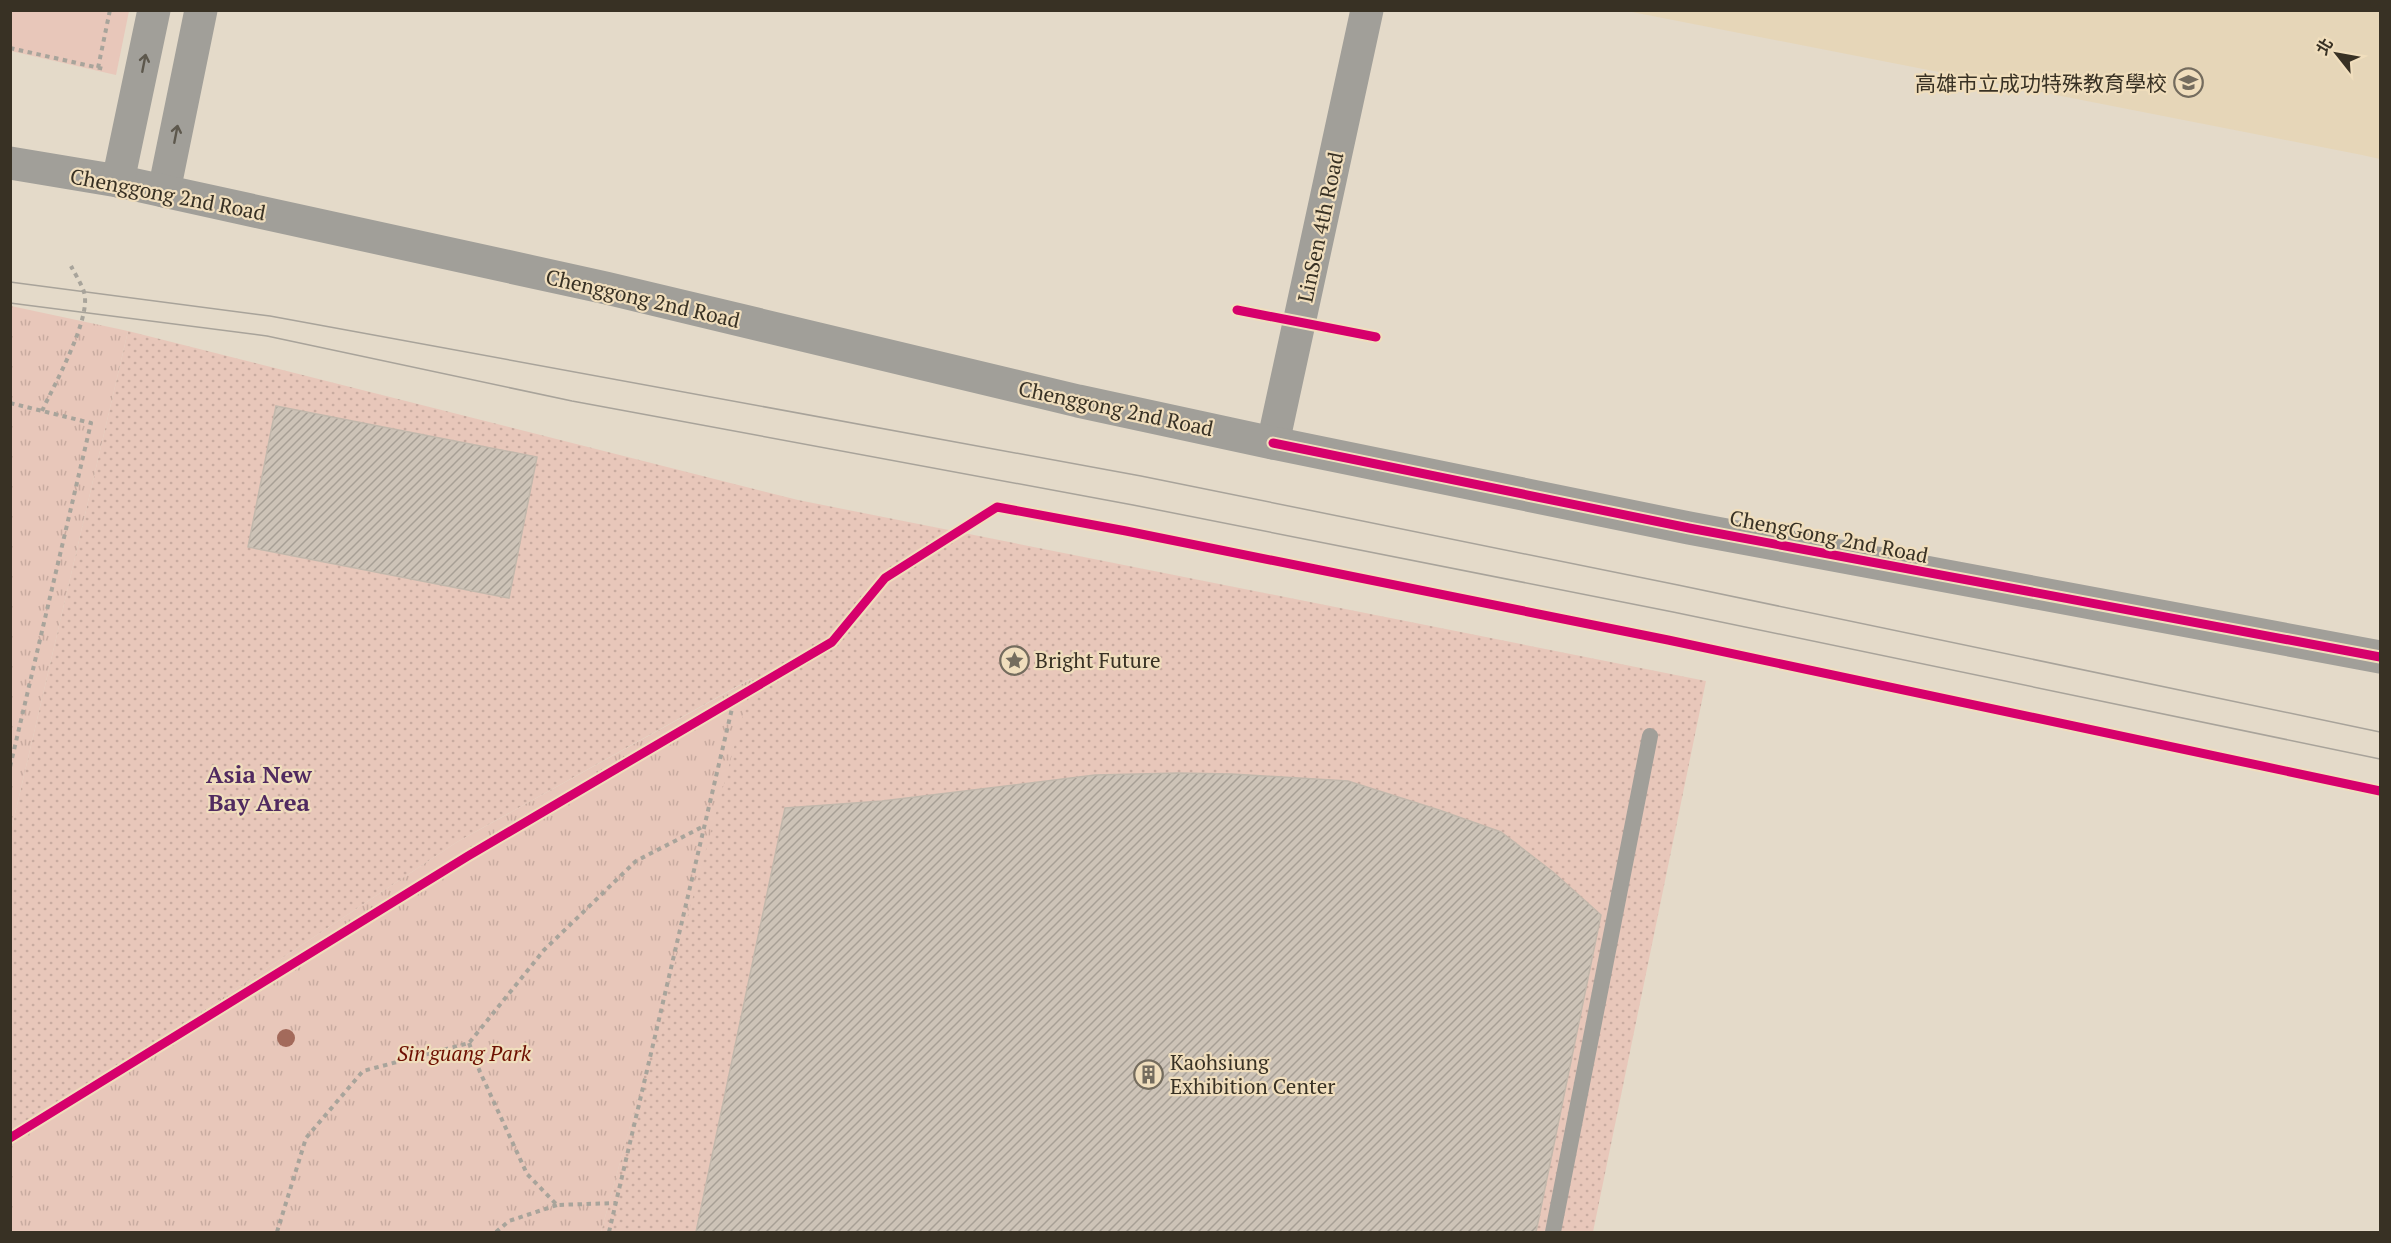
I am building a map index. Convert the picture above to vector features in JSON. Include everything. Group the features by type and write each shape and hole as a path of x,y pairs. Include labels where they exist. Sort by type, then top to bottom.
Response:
{"street":[{"path":"118,181 154,10"},
{"path":"164,191 201,10"},
{"name":"LinSen 4th Road","path":"1272,443 1367,10"},
{"name":"Chenggong 2nd Road","path":"10,163 118,181 606,288 1059,397 1272,443"},
{"name":"ChengGong 2nd Road","path":"1272,443 1689,528 2380,657"}],"lane":[{"path":"1553,1233 1650,736"}],"path":[{"path":"98,68 110,10"},
{"path":"10,48 109,69"},
{"path":"42,411 85,313 84,292 71,266"},
{"path":"10,403 91,423 10,767"},
{"path":"723,706 743,694"},
{"path":"609,1233 734,700"},
{"path":"277,1233 306,1138 363,1071 469,1043 544,950 636,861 704,826"},
{"path":"469,1043 527,1174 557,1205"},
{"path":"496,1233 509,1221 557,1205 616,1203"}],"shaded area":[{"name":"高雄市立成功特殊教育學校","path":"1627,11 2380,11 2380,159 2362,155"}],"green space":[{"path":"11,10 129,11 116,75 11,51"},
{"path":"10,306 128,331 11,831"},
{"path":"128,331 798,500 1706,681 1593,1232 601,1232 752,678 457,842 11,1138 11,831"},
{"name":"Sin'guang Park","path":"753,678 601,1232 11,1232 11,1138 457,842"}],"building":[{"path":"276,406 537,457 509,598 248,547"},
{"name":"Kaohsiung Exhibition Center","path":"1178,773 1348,781 1439,810 1501,832 1553,872 1601,915 1536,1232 696,1232 785,808 882,801 1095,775"}],"tram line":[{"path":"10,282 270,316 1141,476 1678,585 2380,732"},
{"path":"10,303 267,336 572,401 1133,505 1673,612 2380,759"}],"cycle path":[{"path":"1237,310 1376,337"},
{"path":"1273,443 1689,528 2380,657"},
{"path":"10,1138 468,856 832,642 885,578 997,507 1668,640 2380,791"}],"place":[{"name":"高雄市立成功特殊教育學校","path":"2188,83"},
{"name":"Bright Future","path":"1014,660"},
{"name":"Kaohsiung Exhibition Center","path":"1149,1074"}],"district":[{"name":"Asia New Bay Area","path":"259,788"}]}
